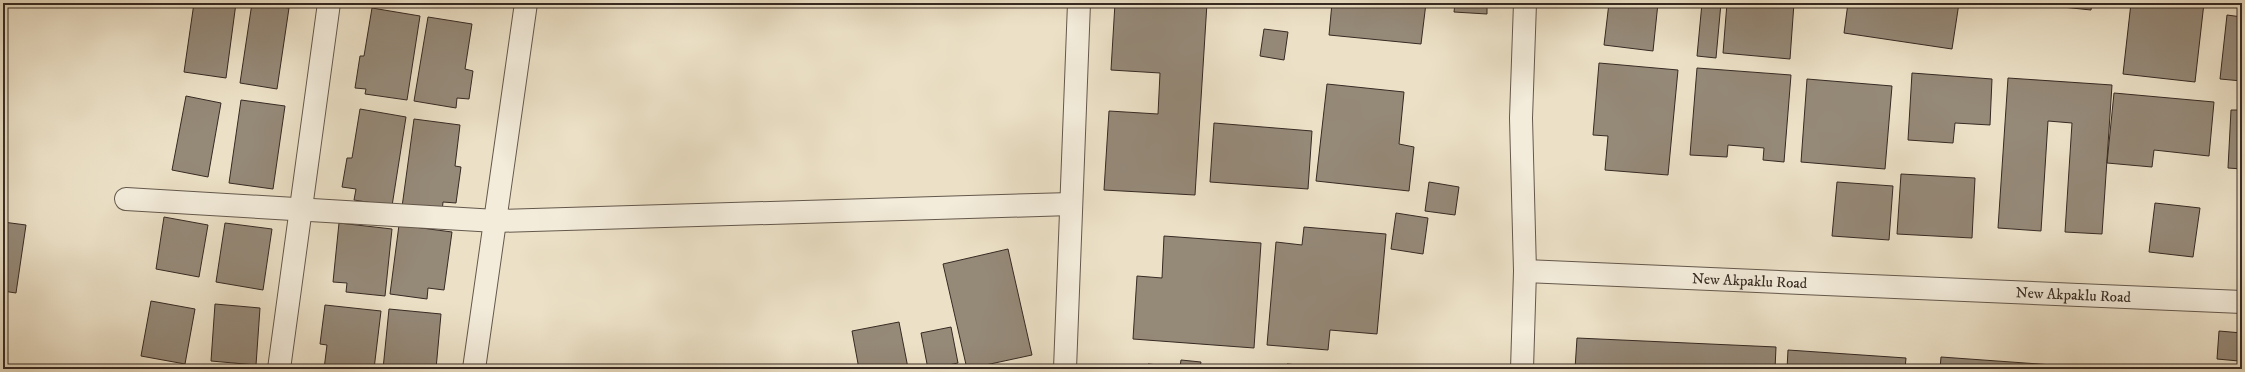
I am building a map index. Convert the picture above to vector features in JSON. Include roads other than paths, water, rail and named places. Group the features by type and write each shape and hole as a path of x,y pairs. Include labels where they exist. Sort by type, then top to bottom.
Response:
{"street":[{"path":"279,369 329,3"},
{"path":"474,369 526,3"},
{"path":"1065,369 1079,3"},
{"path":"1522,369 1525,271 1521,118 1525,3"},
{"path":"126,199 496,222 1071,204"},
{"name":"New Akpaklu Road","path":"1525,271 2242,302"}]}
